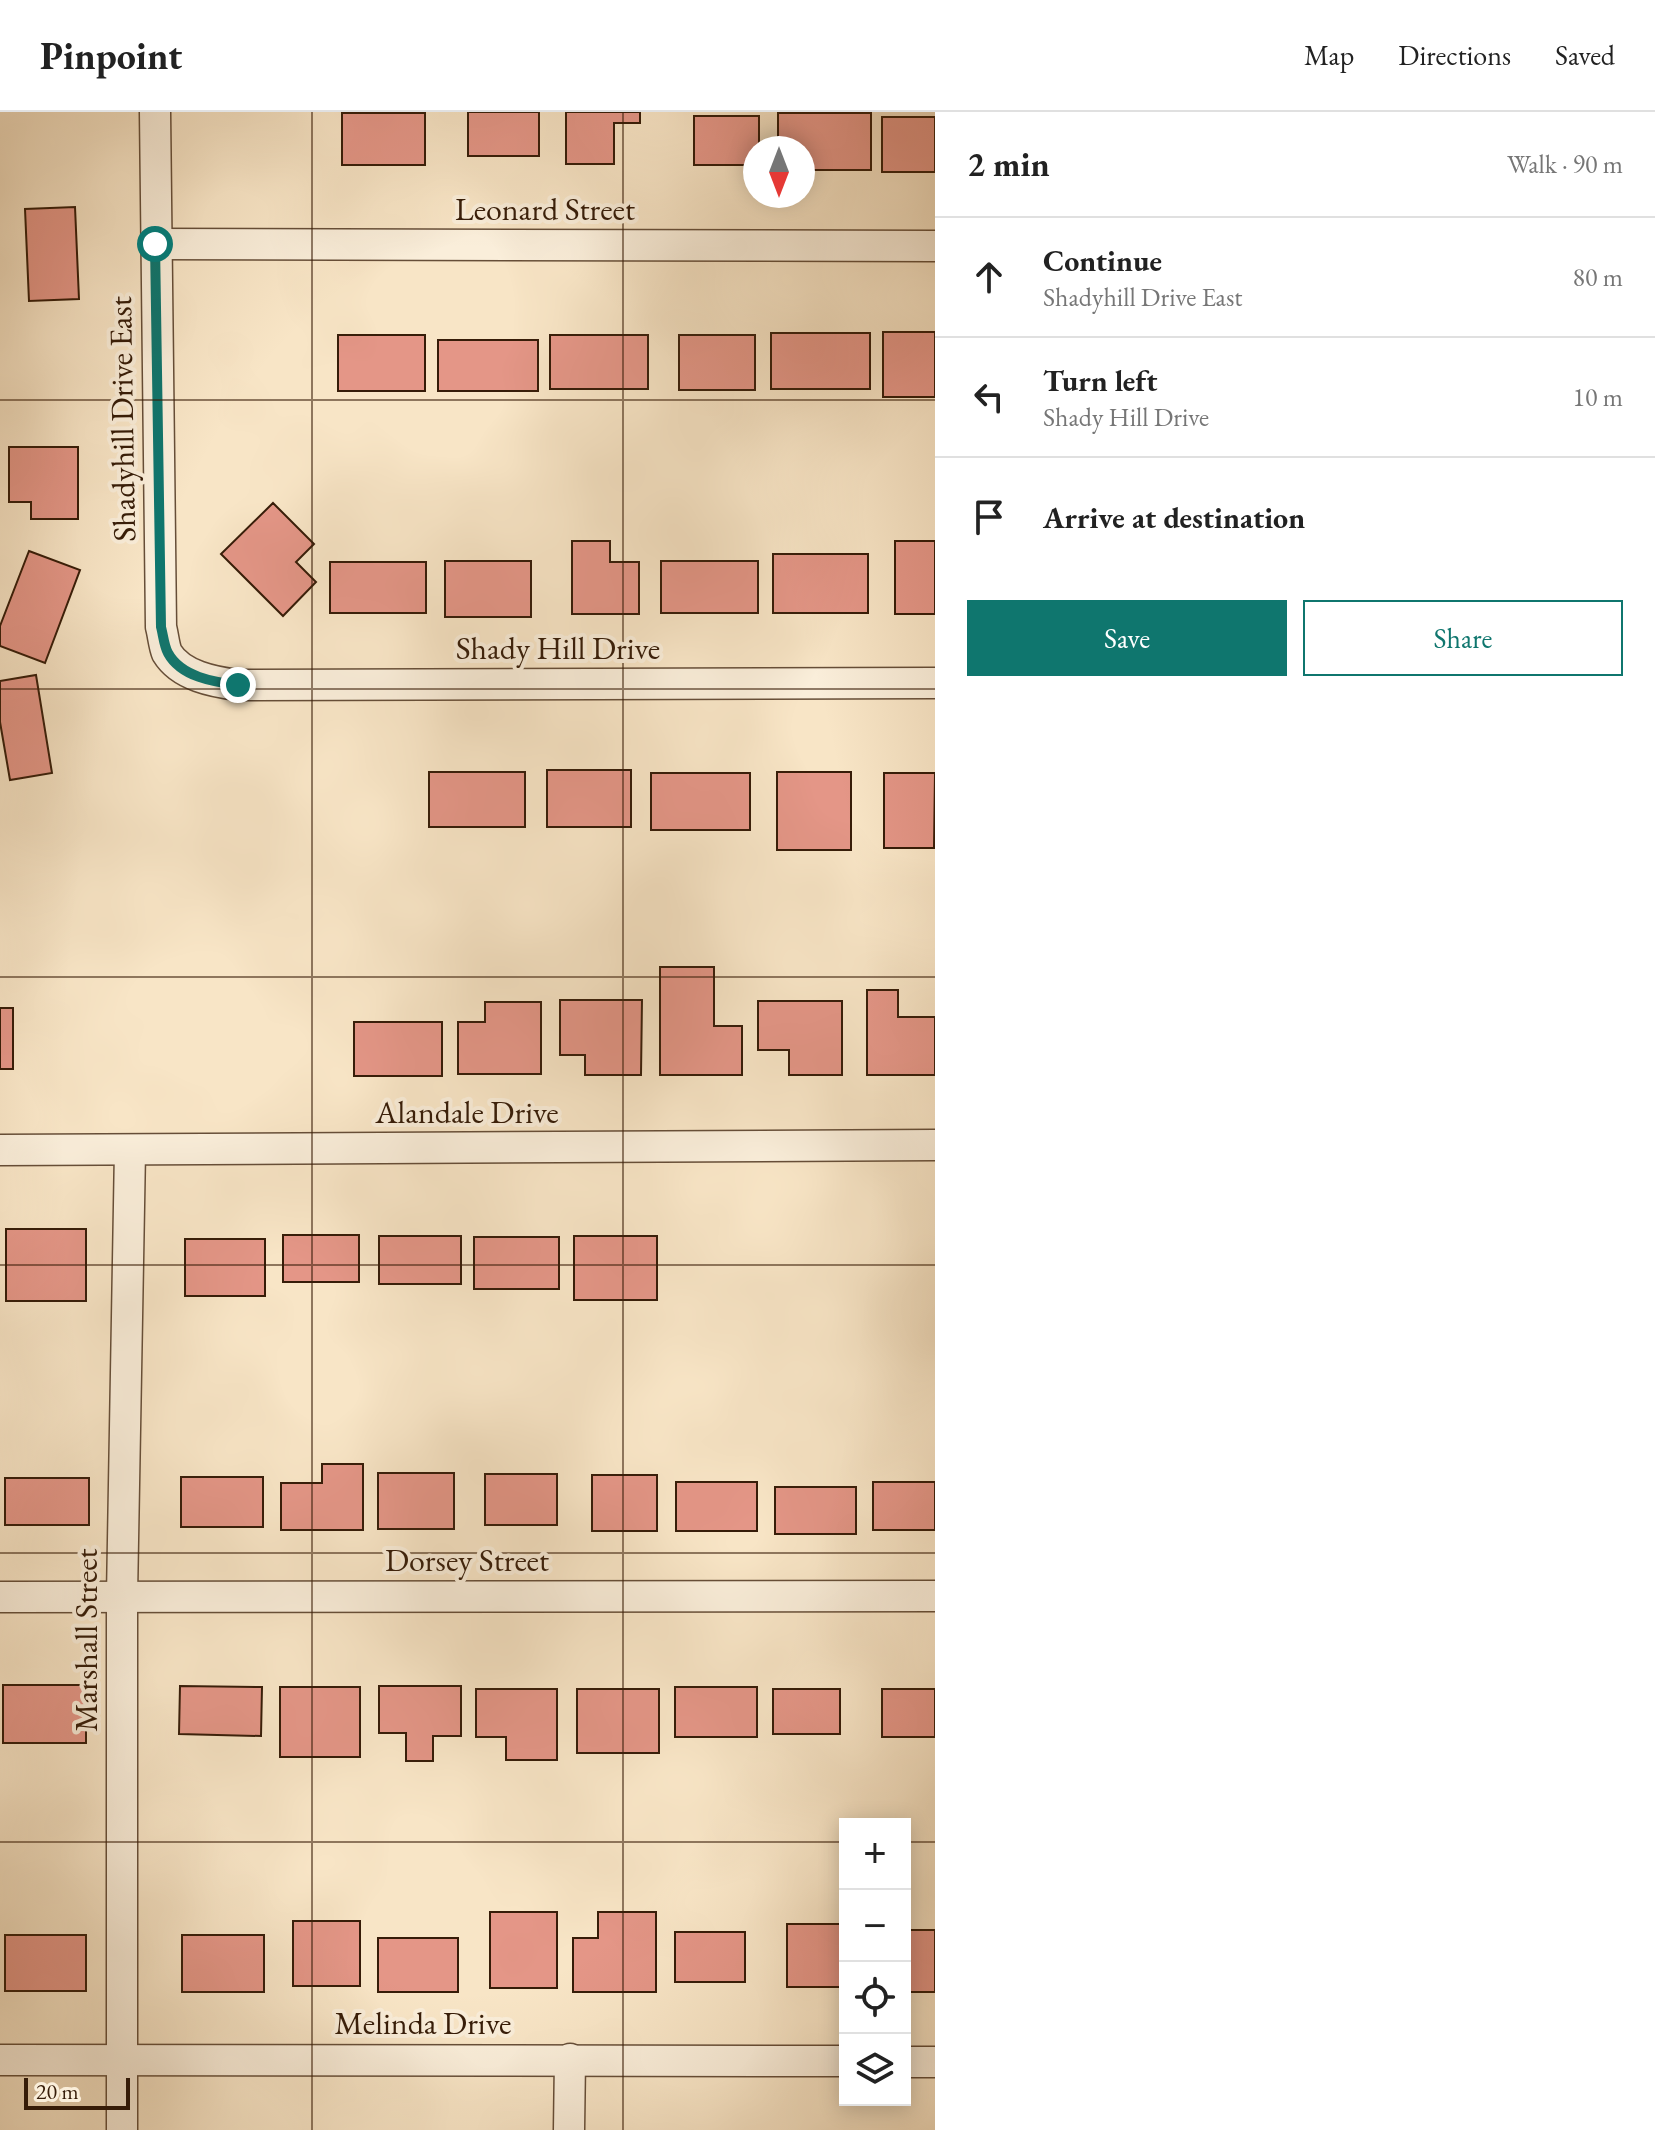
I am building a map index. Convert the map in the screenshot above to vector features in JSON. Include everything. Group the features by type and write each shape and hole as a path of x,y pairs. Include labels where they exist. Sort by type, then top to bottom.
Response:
{"street":[{"name":"Shadyhill Drive East","path":"155,112 161,627 168,653 185,669"},
{"name":"Leonard Street","path":"155,244 935,246"},
{"name":"Shady Hill Drive","path":"185,669 210,682 238,685 935,683"},
{"name":"Alandale Drive","path":"0,1150 935,1145"},
{"name":"Marshall Street","path":"122,2130 122,1596 130,1150"},
{"name":"Dorsey Street","path":"0,1597 935,1596"},
{"path":"569,2130 570,2059"},
{"name":"Melinda Drive","path":"0,2060 839,2061"},
{"path":"911,2062 935,2062"}],"building":[{"path":"468,112 539,112 539,156 468,156"},
{"path":"566,112 640,112 640,123 614,123 614,164 566,164"},
{"path":"342,113 425,113 425,165 342,165"},
{"path":"778,113 871,113 871,170 815,170 815,136 778,136"},
{"path":"694,116 759,116 759,136 743,136 743,165 694,165"},
{"path":"882,117 935,117 935,172 882,172"},
{"path":"75,207 79,299 29,301 25,209"},
{"path":"883,332 935,332 935,397 883,397"},
{"path":"771,333 870,333 870,389 771,389"},
{"path":"338,335 425,335 425,391 338,391"},
{"path":"550,335 648,335 648,389 550,389"},
{"path":"679,335 755,335 755,390 679,390"},
{"path":"438,340 538,340 538,391 438,391"},
{"path":"9,447 78,447 78,519 31,519 31,502 9,502"},
{"path":"273,503 314,544 296,562 316,582 283,616 221,554"},
{"path":"572,541 610,541 610,562 639,562 639,614 572,614"},
{"path":"895,541 935,541 935,614 895,614"},
{"path":"29,551 80,570 45,663 0,646 0,626"},
{"path":"773,554 868,554 868,613 773,613"},
{"path":"445,561 531,561 531,617 445,617"},
{"path":"661,561 758,561 758,613 661,613"},
{"path":"330,562 426,562 426,613 330,613"},
{"path":"36,675 52,773 10,780 0,722 0,681"},
{"path":"547,770 631,770 631,827 547,827"},
{"path":"429,772 525,772 525,827 429,827"},
{"path":"777,772 851,772 851,850 777,850"},
{"path":"651,773 750,773 750,830 651,830"},
{"path":"884,773 935,773 934,848 884,848"},
{"path":"660,967 714,967 714,1026 742,1026 742,1075 660,1075"},
{"path":"867,990 898,990 898,1017 935,1017 935,1075 867,1075"},
{"path":"560,1000 642,1000 641,1075 585,1075 585,1055 560,1055"},
{"path":"758,1001 842,1001 842,1075 789,1075 789,1050 758,1050"},
{"path":"485,1002 541,1002 541,1074 458,1074 458,1022 485,1022"},
{"path":"0,1008 13,1008 13,1069 0,1069"},
{"path":"354,1022 442,1022 442,1076 354,1076"},
{"path":"6,1229 86,1229 86,1301 6,1301"},
{"path":"283,1235 359,1235 359,1282 283,1282"},
{"path":"379,1236 461,1236 461,1284 379,1284"},
{"path":"574,1236 657,1236 657,1300 574,1300"},
{"path":"474,1237 559,1237 559,1289 474,1289"},
{"path":"185,1239 265,1239 265,1296 185,1296"},
{"path":"322,1464 363,1464 363,1530 281,1530 281,1483 322,1483"},
{"path":"378,1473 454,1473 454,1529 378,1529"},
{"path":"485,1474 557,1474 557,1525 485,1525"},
{"path":"592,1475 657,1475 657,1531 592,1531"},
{"path":"181,1477 263,1477 263,1527 181,1527"},
{"path":"5,1478 89,1478 89,1525 5,1525"},
{"path":"676,1482 757,1482 757,1531 676,1531"},
{"path":"873,1482 935,1482 935,1530 873,1530"},
{"path":"775,1487 856,1487 856,1534 775,1534"},
{"path":"3,1685 86,1685 86,1743 3,1743"},
{"path":"180,1686 262,1687 261,1736 179,1734"},
{"path":"379,1686 461,1686 461,1736 433,1736 433,1761 406,1761 406,1733 379,1733"},
{"path":"280,1687 360,1687 360,1757 280,1757"},
{"path":"675,1687 757,1687 757,1737 675,1737"},
{"path":"476,1689 557,1689 557,1760 506,1760 506,1737 476,1737"},
{"path":"577,1689 659,1689 659,1753 577,1753"},
{"path":"773,1689 840,1689 840,1734 773,1734"},
{"path":"882,1689 935,1689 935,1737 882,1737"},
{"path":"490,1912 557,1912 557,1988 490,1988"},
{"path":"598,1912 656,1912 656,1992 573,1992 573,1938 598,1938"},
{"path":"293,1921 360,1921 360,1986 293,1986"},
{"path":"787,1924 839,1924 839,1987 787,1987"},
{"path":"911,1930 935,1930 935,1992 911,1992"},
{"path":"675,1932 745,1932 745,1982 675,1982"},
{"path":"5,1935 86,1935 86,1991 5,1991"},
{"path":"182,1935 264,1935 264,1992 182,1992"},
{"path":"378,1938 458,1938 458,1992 378,1992"}],"route":[{"path":"155,244 161,627 168,653 185,669 210,682 238,685"}]}
